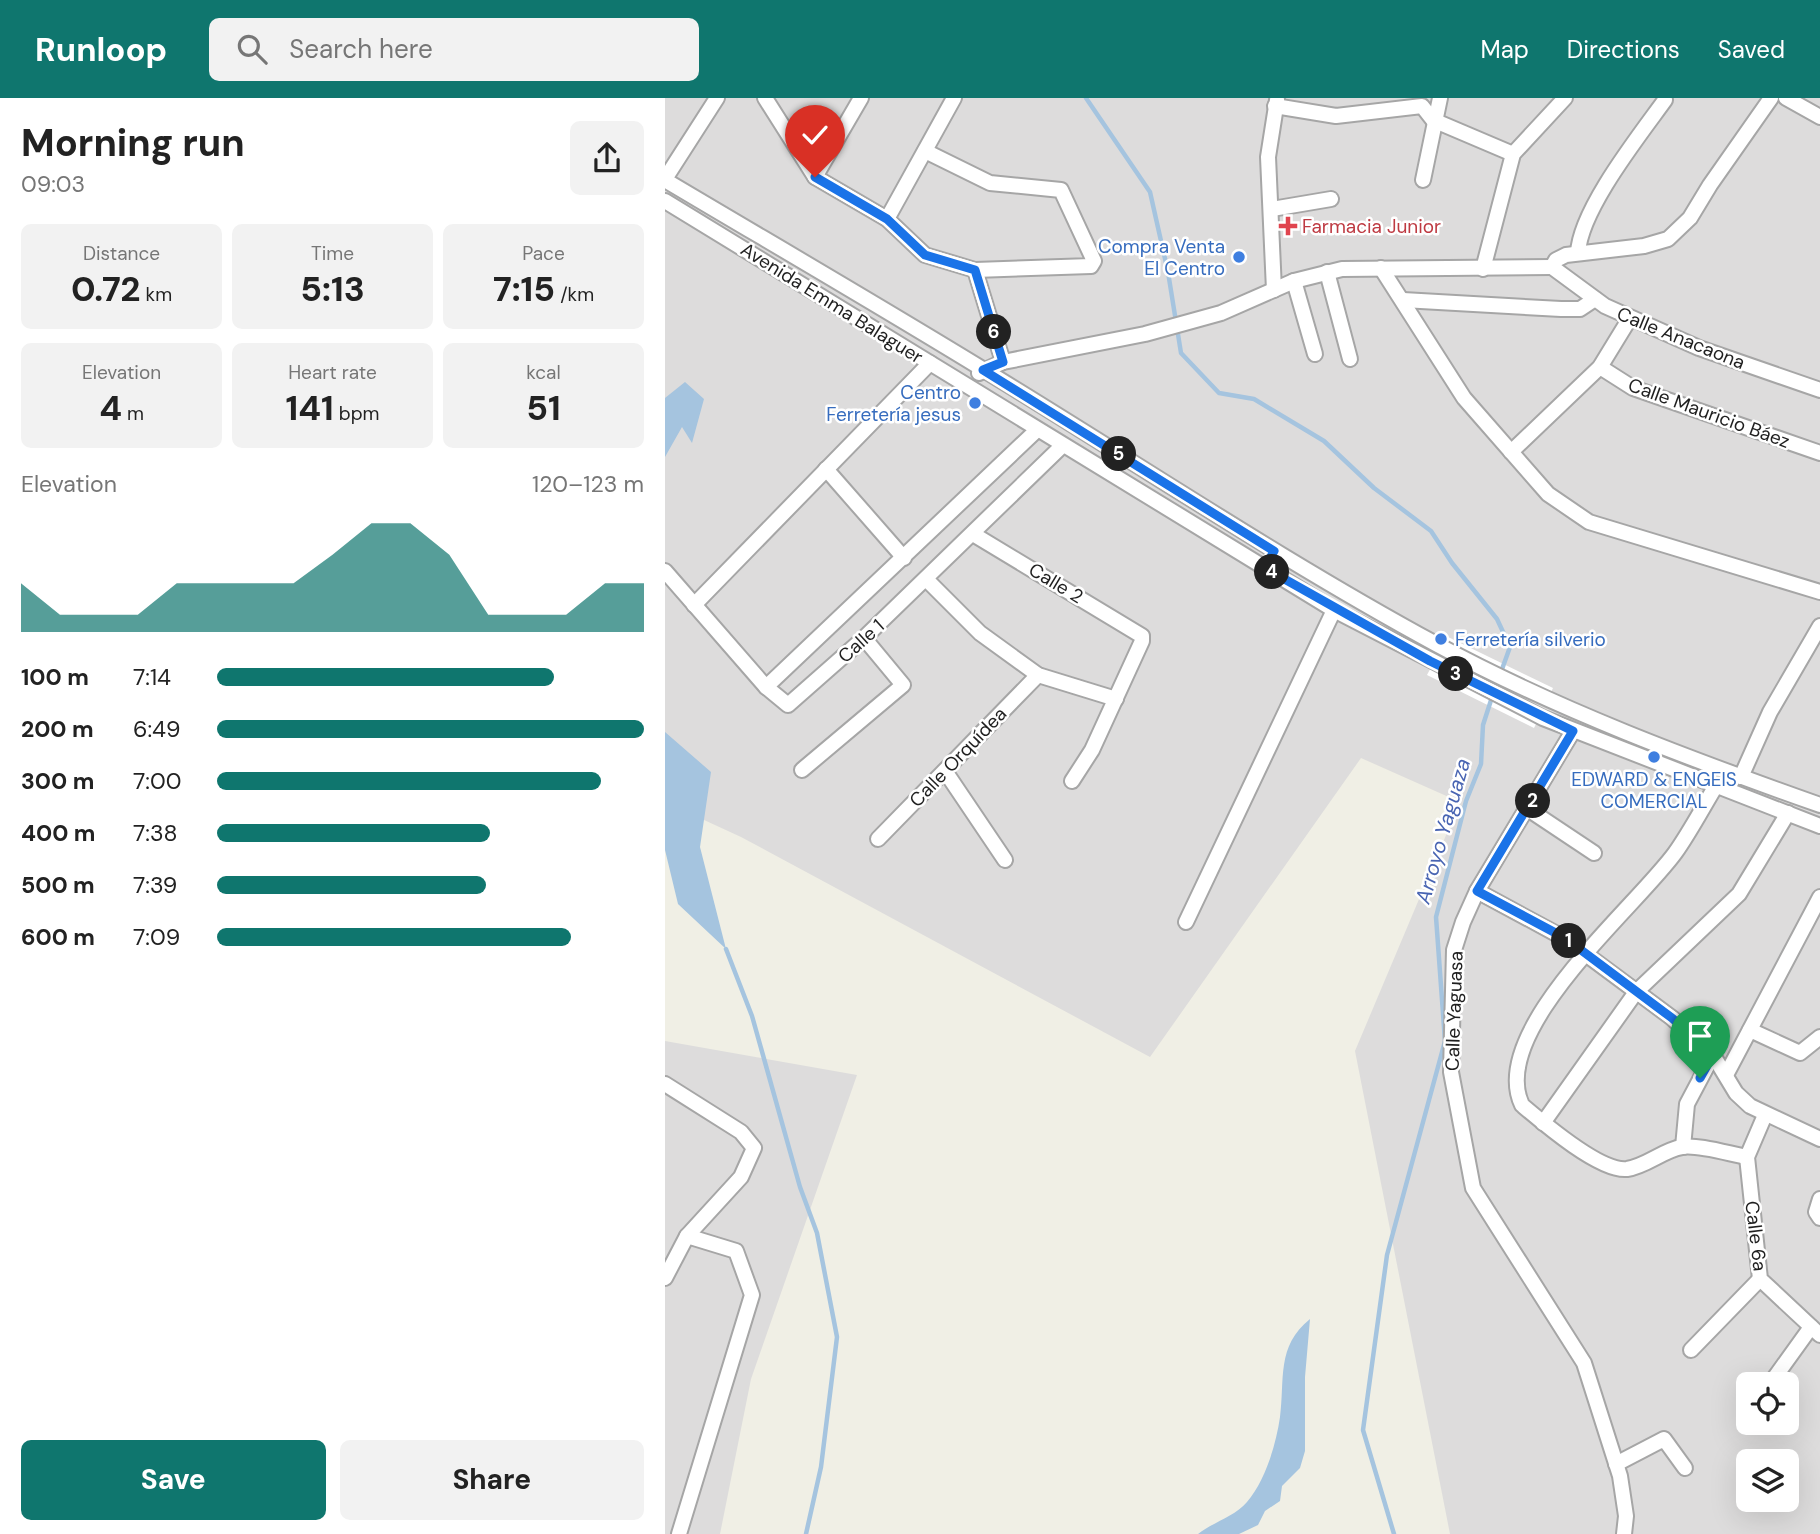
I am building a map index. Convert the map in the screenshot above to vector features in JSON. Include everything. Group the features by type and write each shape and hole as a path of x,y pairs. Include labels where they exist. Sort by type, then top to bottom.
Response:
{"street":[{"path":"665,179 717,98"},
{"path":"765,98 815,177 887,219 925,255 975,270 1091,266 1094,261 1061,190 990,183 925,151"},
{"path":"815,177 861,98"},
{"path":"887,219 954,98"},
{"path":"1423,180 1433,120 1440,98"},
{"path":"964,384 983,370 1003,362 1145,334 1221,313 1294,281 1327,272 1381,268 1552,267 1556,260 1578,253 1644,246 1668,239 1690,218 1771,98"},
{"path":"1786,98 1816,111"},
{"path":"1578,253 1579,235 1585,224 1621,161 1665,100"},
{"path":"1483,269 1513,153 1556,101"},
{"path":"1274,290 1268,157 1276,102 1336,117 1422,106 1433,120 1513,153"},
{"name":"Avenida Emma Balaguer","path":"665,179 983,370 1274,551 1438,645 1553,701 1741,777 1820,805"},
{"path":"1272,209 1331,198"},
{"name":"Avenida Emma Balaguer","path":"665,201 1334,610 1543,718 1820,825"},
{"name":"Calle Anacaona","path":"1552,267 1595,299 1630,317 1699,348 1820,390"},
{"path":"1381,268 1464,398 1548,494 1589,522 1820,592"},
{"path":"975,270 1003,362"},
{"path":"1327,272 1350,359"},
{"path":"1294,281 1315,354"},
{"path":"1403,300 1580,309 1595,299"},
{"path":"1511,452 1600,367 1630,317"},
{"path":"694,605 930,363"},
{"name":"Calle Mauricio Báez","path":"1600,367 1633,388 1820,453"},
{"path":"766,687 1037,430"},
{"name":"Calle 1","path":"665,571 766,687 788,705 864,638 1062,446"},
{"path":"826,469 904,558"},
{"name":"Calle 2","path":"973,534 1138,632 1142,641 1116,699"},
{"path":"1265,568 1274,551"},
{"path":"926,579 980,633 1038,674 1116,699 1092,750 1072,780"},
{"path":"1186,922 1334,610"},
{"path":"1741,777 1770,712 1820,626"},
{"path":"802,770 903,685 864,638"},
{"name":"Calle Orquídea","path":"878,839 1038,674"},
{"name":"Calle Yaguasa","path":"1573,731 1477,891 1454,950 1451,1072 1470,1182 1583,1359 1616,1464 1626,1516 1624,1534"},
{"path":"945,771 1005,860"},
{"path":"1717,785 1674,854 1585,953 1531,1029 1518,1062 1517,1096 1522,1105 1543,1124 1581,1151 1616,1168 1626,1169 1646,1163 1683,1147 1747,1157"},
{"path":"1528,808 1594,853"},
{"path":"1543,1124 1636,992 1739,894 1787,813"},
{"path":"1477,891 1565,938 1713,1055 1736,1093 1765,1115 1820,1139"},
{"path":"1726,1075 1818,906"},
{"path":"1750,1030 1800,1053 1820,1037"},
{"path":"1683,1147 1687,1104 1713,1055"},
{"path":"665,1084 741,1132 754,1148 741,1177 687,1236 665,1278"},
{"name":"Calle 6a","path":"1765,1115 1747,1157 1761,1279 1815,1331"},
{"path":"1820,1199 1816,1212 1820,1218"},
{"path":"679,1534 753,1295 736,1251 687,1236"},
{"path":"1691,1350 1761,1279"},
{"path":"1780,1372 1815,1331"},
{"path":"1616,1464 1664,1439 1685,1468"}],"shaded area":[{"path":"665,98 1820,98 1820,1534 1450,1534 1355,1051 1460,802 1361,758 1150,1057 741,837 665,802"},
{"path":"665,1041 857,1075 751,1379 720,1534 665,1534"}],"water":[{"path":"685,382 704,399 692,443 682,427 665,457 665,398"},
{"path":"665,732 711,772 700,847 726,949 678,904 665,850"},
{"path":"1310,1319 1305,1377 1305,1451 1300,1468 1282,1486 1280,1501 1265,1511 1258,1525 1239,1534 1198,1534 1242,1507 1259,1484 1273,1451 1278,1428 1287,1352 1299,1329"}],"pier":[{"path":"1446,636 1553,688 1545,705 1438,653"},
{"path":"1436,658 1543,710 1534,728 1427,675"}],"waterway":[{"name":"Arroyo Yaguaza","path":"1086,98 1150,192 1168,272 1181,353 1219,393 1254,399 1324,441 1374,488 1431,531 1452,563 1497,619 1510,647 1501,672"},
{"name":"Arroyo Yaguaza","path":"1394,1534 1363,1430 1387,1255 1445,1041 1436,917 1466,801 1481,764 1483,725 1493,694"},
{"path":"726,949 752,1016 800,1187 817,1233 837,1337 821,1467 806,1534"}],"place":[{"name":"Farmacia Junior","path":"1288,226"},
{"name":"Compra Venta El Centro","path":"1239,257"},
{"name":"Centro Ferretería jesus","path":"975,403"},
{"name":"Ferretería silverio","path":"1441,639"},
{"name":"EDWARD & ENGElS COMERCIAL","path":"1654,757"}],"route":[{"path":"815,177 827,187 887,219 925,255 975,270 1003,362 983,370 1274,551 1265,568 1334,610 1430,661 1573,731 1477,891 1565,938 1672,1018 1713,1055 1700,1078"}]}
